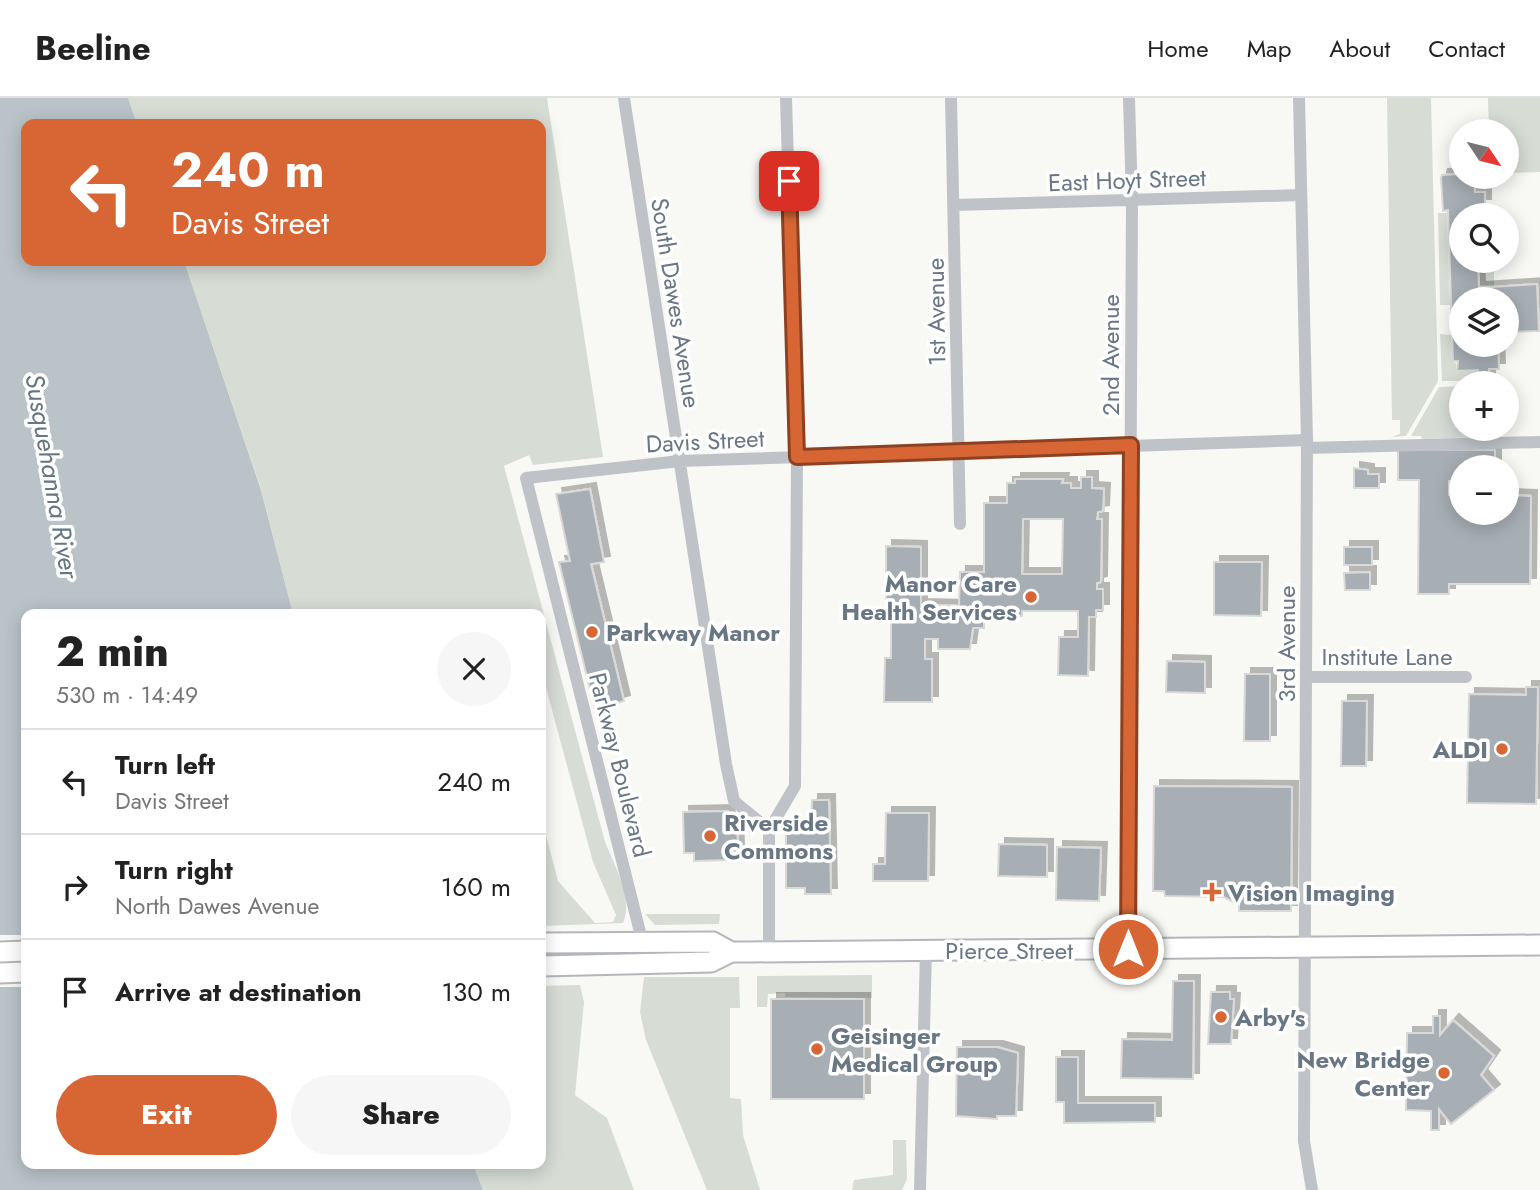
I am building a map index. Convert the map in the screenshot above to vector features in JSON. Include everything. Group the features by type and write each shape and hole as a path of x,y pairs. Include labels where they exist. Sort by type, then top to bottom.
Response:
{"main road":[{"name":"Pierce Street","path":"546,943 642,940 713,942 731,952"},
{"name":"Pierce Street","path":"546,965 711,962 731,952 1540,945"},
{"path":"0,952 21,951"},
{"path":"0,973 21,972"}],"street":[{"name":"South Dawes Avenue","path":"624,98 734,801 769,830"},
{"path":"769,952 769,830 795,786 797,457 786,98"},
{"name":"1st Avenue","path":"951,98 960,524"},
{"name":"2nd Avenue","path":"1128,949 1132,201 1129,98"},
{"name":"3rd Avenue","path":"1299,98 1307,444 1304,1141 1312,1190"},
{"name":"East Hoyt Street","path":"954,205 1301,195"},
{"path":"1307,444 1540,442"},
{"name":"Davis Street","path":"526,478 680,461 1131,445 1307,444"},
{"name":"Parkway Boulevard","path":"526,478 642,940"},
{"name":"Institute Lane","path":"1308,677 1466,677"},
{"path":"920,1190 926,950"}],"shaded area":[{"path":"128,98 547,98 603,457 533,465 529,455 504,466 542,609 292,609 261,489 186,266 546,266 546,119 135,119"},
{"path":"1387,98 1431,98 1438,381 1406,436 1392,437 1400,434 1400,420 1392,420"},
{"path":"1488,98 1540,98 1540,172 1519,173 1519,119 1489,119"},
{"path":"1438,213 1447,213 1449,305 1440,305"},
{"path":"1479,273 1494,273 1494,285 1480,285"},
{"path":"1440,334 1449,335 1449,357 1456,363 1457,371 1449,371 1449,381 1442,381"},
{"path":"1439,387 1449,387 1449,438 1422,439 1421,436 1411,436"},
{"path":"546,622 605,842 625,892 626,913 623,923 546,926 546,835 558,881 595,923 613,922 616,915 593,862 546,688"},
{"path":"645,914 720,914 719,924 655,925"},
{"path":"872,975 872,998 785,997 785,993 768,994 767,1007 757,1007 757,976"},
{"path":"644,977 739,977 740,1008 730,1008 730,1098 741,1099 743,1135 760,1190 707,1190 646,1040 640,1012"},
{"path":"580,985 584,1002 575,1095 607,1118 634,1190 483,1190 475,1169 546,1169 546,986"},
{"path":"893,1140 906,1140 907,1179 902,1190 852,1190 854,1180 893,1175"}],"water":[{"name":"Susquehanna River","path":"0,98 128,98 135,119 21,119 21,266 186,266 261,490 292,609 21,609 21,1169 475,1169 483,1190 0,1190"}],"pier":[{"path":"0,935 21,935 21,987 0,987"}],"building":[{"path":"1442,175 1449,175 1449,189 1475,189 1475,192 1485,192 1485,203 1449,203 1449,240 1448,210 1443,211"},
{"path":"1450,273 1478,273 1479,287 1451,287"},
{"path":"1537,284 1539,331 1519,332 1519,287 1494,287"},
{"path":"1453,357 1498,357 1499,369 1457,371 1458,361 1453,361"},
{"path":"1398,449 1495,450 1495,455 1449,455 1449,525 1519,525 1519,496 1531,496 1530,584 1449,584 1449,594 1418,594 1419,480 1398,480"},
{"path":"1354,468 1368,470 1368,474 1379,474 1379,488 1354,488"},
{"name":"Manor Care Health Services","path":"1081,477 1092,477 1092,488 1104,489 1103,511 1098,512 1097,519 1102,519 1101,582 1097,583 1097,589 1103,589 1103,610 1096,610 1096,617 1089,617 1088,676 1058,675 1059,637 1078,637 1078,611 1022,611 1022,616 984,614 984,628 973,628 970,649 938,649 938,639 925,639 925,659 932,659 932,702 884,702 885,658 891,658 891,618 886,618 886,546 921,547 921,605 959,606 960,572 984,572 984,503 1007,503 1007,483 1015,483 1015,479 1063,479 1062,483 1071,483 1071,488 1081,488","holes":["1023,519 1063,519 1062,574 1022,574"]},
{"name":"Parkway Manor","path":"590,489 604,562 591,564 624,701 595,710 559,562 570,561 556,494"},
{"path":"1344,547 1372,547 1372,565 1344,565"},
{"path":"1214,562 1262,562 1261,616 1214,615"},
{"path":"1370,572 1370,590 1345,590 1344,573"},
{"path":"1167,661 1205,662 1205,693 1166,692"},
{"path":"1245,674 1270,674 1270,741 1244,741"},
{"name":"ALDI","path":"1526,687 1538,687 1536,804 1467,803 1469,694 1526,695"},
{"path":"1342,701 1367,701 1366,766 1341,766"},
{"path":"1154,786 1292,787 1291,911 1239,911 1239,905 1224,897 1165,896 1164,891 1153,891"},
{"path":"812,800 829,800 831,894 805,894 805,888 786,888 786,832 811,832"},
{"name":"Riverside Commons","path":"728,811 729,820 737,820 738,852 731,852 731,860 694,861 694,853 684,853 683,812"},
{"path":"886,813 929,813 928,881 873,881 873,864 885,864"},
{"path":"999,844 1047,845 1047,877 998,876"},
{"path":"1057,847 1101,848 1099,901 1056,900"},
{"path":"1173,981 1194,981 1193,1079 1121,1078 1122,1039 1172,1040"},
{"name":"Arby's","path":"1211,992 1230,992 1230,999 1234,999 1231,1044 1208,1044"},
{"name":"Geisinger Medical Group","path":"771,999 864,999 864,1099 771,1099"},
{"name":"New Bridge Center","path":"1433,1016 1440,1016 1440,1035 1453,1020 1494,1056 1481,1075 1494,1090 1451,1124 1439,1109 1439,1130 1431,1130 1431,1111 1406,1110 1407,1033 1433,1033"},
{"path":"957,1047 997,1047 1018,1053 1016,1116 997,1116 997,1119 956,1116"},
{"path":"1056,1057 1078,1057 1078,1103 1155,1103 1155,1122 1064,1123 1064,1102 1056,1102"}],"place":[{"name":"Manor Care Health Services","path":"1031,597"},
{"name":"Parkway Manor","path":"592,632"},
{"name":"ALDI","path":"1502,749"},
{"name":"Riverside Commons","path":"710,836"},
{"name":"Vision Imaging","path":"1212,892"},
{"name":"Arby's","path":"1221,1017"},
{"name":"Geisinger Medical Group","path":"817,1049"},
{"name":"New Bridge Center","path":"1444,1073"}],"route":[{"path":"789,181 797,457 1131,445 1128,949"}]}
